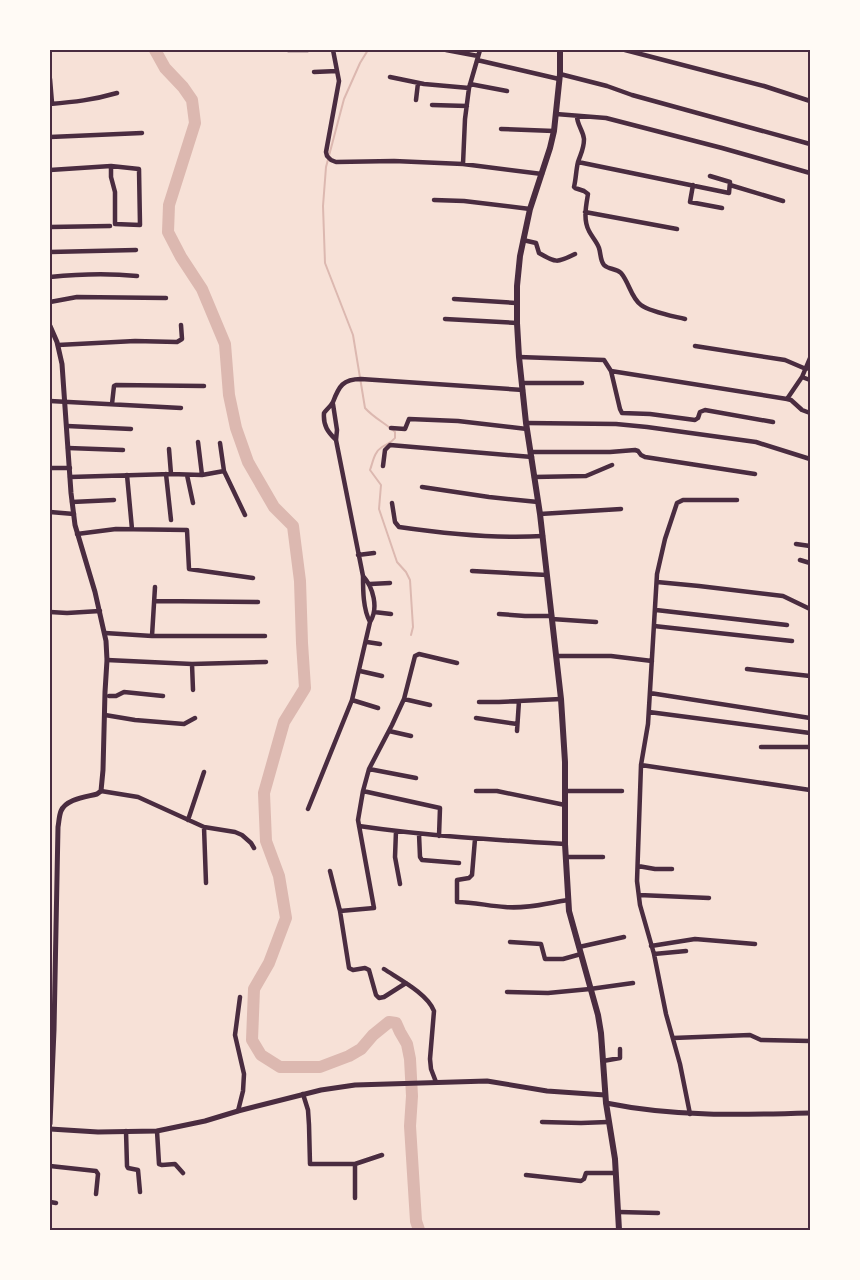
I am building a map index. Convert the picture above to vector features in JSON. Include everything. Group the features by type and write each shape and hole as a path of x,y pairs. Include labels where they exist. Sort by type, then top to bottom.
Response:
{"main road":[{"path":"560,50 560,77 554,131 523,240 516,303 522,387 543,536 561,699 569,911 601,1033 605,1095 614,1151 619,1230"}],"street":[{"path":"288,50 308,50"},
{"path":"333,50 339,81 326,152 328,159 336,162 394,161 463,164 542,174"},
{"path":"447,50 613,87 632,95 810,144"},
{"path":"463,164 467,106 480,50"},
{"path":"625,50 764,86 810,101"},
{"path":"314,72 337,71"},
{"path":"390,77 418,83 507,91"},
{"path":"50,80 51,104 96,99 117,93"},
{"path":"417,100 418,83"},
{"path":"432,105 467,106"},
{"path":"556,114 606,118 810,173"},
{"path":"578,116 584,141 574,187 588,194 585,212 588,229 599,246 603,264 620,272 638,303 645,308 685,319"},
{"path":"501,129 554,131"},
{"path":"50,137 142,133"},
{"path":"578,162 727,193 730,185"},
{"path":"50,170 111,166 140,170 140,225 115,224 115,192 111,166"},
{"path":"710,176 729,182 730,185 783,201"},
{"path":"693,185 690,201 722,208"},
{"path":"434,200 464,201 530,209"},
{"path":"585,212 677,229"},
{"path":"50,227 110,226"},
{"path":"523,240 536,243 538,253 553,261 559,262 575,254"},
{"path":"50,252 136,250"},
{"path":"50,277 75,274 137,276"},
{"path":"50,302 77,297 166,298"},
{"path":"454,299 516,303"},
{"path":"445,319 517,323"},
{"path":"50,340 58,343 177,342 182,339 181,325"},
{"path":"50,326 58,343 62,364 72,502 77,534 105,633 107,696 101,791"},
{"path":"695,346 784,360 806,369"},
{"path":"519,357 603,360 610,371 622,413 695,420 700,412 705,410 773,422"},
{"path":"787,399 802,377 810,358"},
{"path":"610,371 787,399 810,413"},
{"path":"802,377 810,380"},
{"path":"370,622 366,614 363,576 336,441 337,430 333,404 340,387 354,379 522,387 582,383"},
{"path":"112,404 116,385 204,386"},
{"path":"50,401 181,408"},
{"path":"333,404 325,411 324,416 327,431 336,441"},
{"path":"391,428 405,429 410,419 527,426 616,424 756,442 810,459"},
{"path":"67,426 131,429"},
{"path":"198,442 202,475"},
{"path":"220,442 224,471 245,515"},
{"path":"383,466 385,450 390,445 531,454 638,450 645,457 755,474"},
{"path":"68,448 123,450"},
{"path":"169,449 171,520"},
{"path":"534,477 586,476 612,465"},
{"path":"50,468 70,468"},
{"path":"70,477 202,475 224,471"},
{"path":"127,475 132,529"},
{"path":"187,475 193,503"},
{"path":"422,487 538,502"},
{"path":"72,502 114,500"},
{"path":"690,1114 654,954 640,905 638,866 641,765 649,712 657,574 677,503 683,500 737,500"},
{"path":"392,503 396,524 399,527 502,537 543,536"},
{"path":"540,513 621,509"},
{"path":"50,512 74,514"},
{"path":"77,534 104,530 187,530 189,569 253,578"},
{"path":"796,544 810,546"},
{"path":"358,555 374,553"},
{"path":"800,560 810,563"},
{"path":"472,571 547,575"},
{"path":"308,809 352,700 373,617 373,595 370,584 363,576"},
{"path":"657,582 783,596 810,609"},
{"path":"370,584 390,583"},
{"path":"152,636 155,586"},
{"path":"155,601 258,602"},
{"path":"50,612 99,610"},
{"path":"656,610 787,625"},
{"path":"374,612 391,614"},
{"path":"500,614 596,622"},
{"path":"654,626 792,641"},
{"path":"105,633 152,636 265,636"},
{"path":"367,642 380,644"},
{"path":"340,911 374,908 357,820 369,769 404,699 416,655 457,663"},
{"path":"556,656 604,655 652,661"},
{"path":"107,660 192,664 266,662"},
{"path":"192,664 194,690"},
{"path":"747,669 810,676"},
{"path":"360,671 382,676"},
{"path":"107,696 116,696 124,692 163,696"},
{"path":"650,693 810,718"},
{"path":"404,699 430,705"},
{"path":"479,702 561,699"},
{"path":"352,700 378,708"},
{"path":"517,731 519,701"},
{"path":"649,712 810,733"},
{"path":"105,715 184,724 195,718"},
{"path":"476,718 517,724"},
{"path":"389,731 411,736"},
{"path":"761,747 810,747"},
{"path":"641,765 810,790"},
{"path":"369,769 416,778"},
{"path":"188,820 204,772"},
{"path":"476,790 497,791 565,805"},
{"path":"50,1124 58,827 61,811 68,803 101,791 138,797 204,827 242,835 254,848"},
{"path":"363,791 441,808 439,836"},
{"path":"565,791 621,791"},
{"path":"50,826 58,827"},
{"path":"359,826 439,836 565,844"},
{"path":"204,827 206,883"},
{"path":"396,831 395,857 400,884"},
{"path":"418,834 422,860 459,863"},
{"path":"475,839 472,875 469,878 457,880 456,902 519,907 568,900"},
{"path":"566,857 603,857"},
{"path":"638,866 655,869 672,868"},
{"path":"330,871 351,970 365,968 369,970 376,995 379,998 406,983"},
{"path":"639,895 710,898"},
{"path":"510,942 541,944 545,959 563,958 624,937"},
{"path":"651,946 695,939 755,944"},
{"path":"654,954 686,951"},
{"path":"384,969 406,983 432,1006 434,1011 431,1069 436,1082"},
{"path":"507,992 548,993 633,983"},
{"path":"238,1111 244,1074 235,1035 240,997"},
{"path":"673,1038 750,1035 761,1040 810,1041"},
{"path":"603,1061 620,1058 620,1049"},
{"path":"50,1130 157,1131 205,1121 303,1094 341,1086 370,1084 487,1081 547,1090 605,1095"},
{"path":"303,1094 308,1110 310,1164 356,1164 382,1155"},
{"path":"606,1103 655,1112 690,1114 810,1113"},
{"path":"542,1122 608,1122"},
{"path":"126,1131 127,1166 138,1170 140,1191"},
{"path":"157,1131 159,1164 162,1166 175,1164 183,1173"},
{"path":"355,1198 356,1164"},
{"path":"50,1166 96,1171 98,1174 96,1194"},
{"path":"526,1174 581,1181 586,1173 616,1173"},
{"path":"50,1202 56,1203"},
{"path":"619,1212 658,1213"}],"waterway":[{"path":"155,50 165,68 192,100 195,123 169,205 168,232 202,289 225,344 229,395 236,428 248,462 274,507 293,526 300,581 305,688 284,722 264,793 266,841 279,876 286,918 269,963 254,989 252,1040 261,1055 280,1067 320,1067 349,1056 361,1049 389,1022 396,1023 407,1044 410,1059 412,1096 410,1126 416,1221 419,1230"},
{"path":"368,50 344,99 326,167 323,206 325,263 353,335 365,408 395,432 395,438 377,452 370,470 381,485 379,509 397,562 410,580 413,627 411,635"}]}
